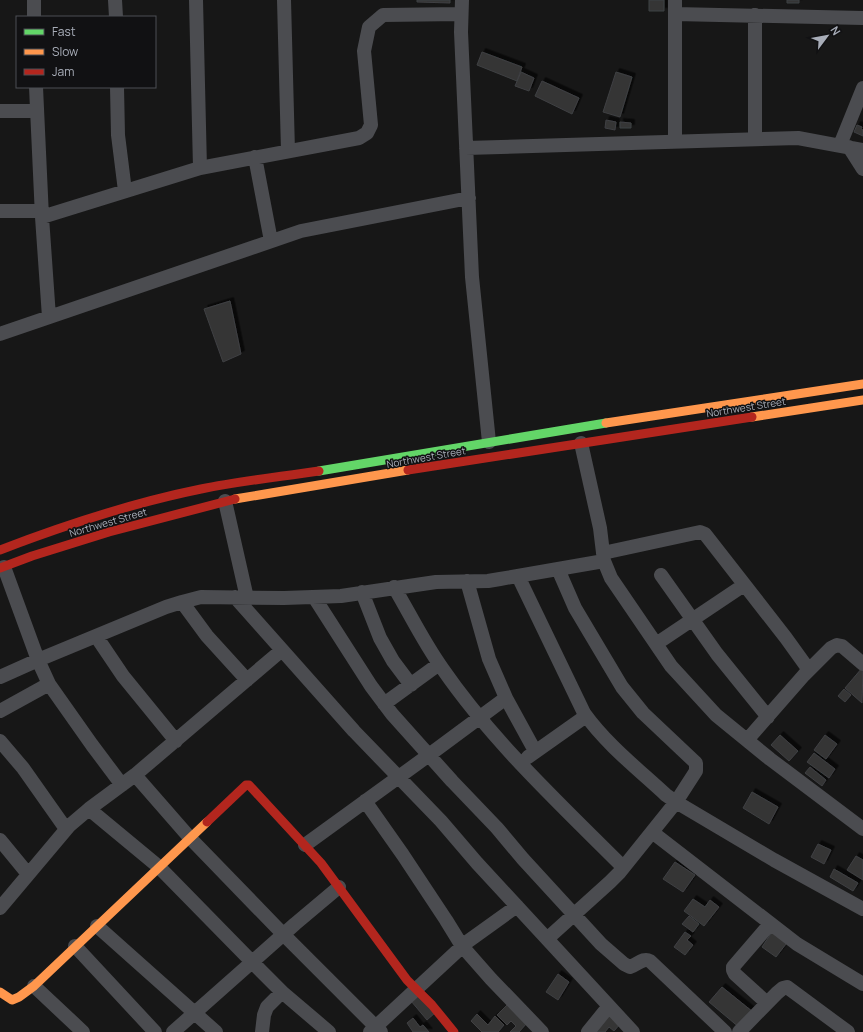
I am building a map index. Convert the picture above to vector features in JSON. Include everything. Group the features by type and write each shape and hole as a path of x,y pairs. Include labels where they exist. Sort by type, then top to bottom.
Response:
{"main road":[{"name":"Northwest Street","path":"0,550 104,514 183,492 268,478 330,470 582,426 863,384"},
{"name":"Northwest Street","path":"2,568 32,556 109,532 225,501 581,443 863,400"},
{"path":"0,992 12,1000 20,997 34,986 246,785 249,785 321,863 396,966 432,1005 454,1032"}],"street":[{"path":"34,0 34,16"},
{"path":"115,0 116,16"},
{"path":"196,0 200,168"},
{"path":"284,0 288,151"},
{"path":"462,0 461,14 472,277 489,442"},
{"path":"675,142 675,7 754,15 863,18"},
{"path":"0,211 42,214 200,168 359,138 367,133 371,125 364,51 369,27 384,14 461,14"},
{"path":"754,15 755,139"},
{"path":"36,88 49,317"},
{"path":"117,88 118,135 124,191"},
{"path":"863,88 851,147 863,169"},
{"path":"0,111 37,111"},
{"path":"466,148 798,138 851,147"},
{"path":"255,158 271,241"},
{"path":"0,334 301,231 469,198"},
{"path":"581,443 600,528 603,557 611,578 671,666 716,715 863,829"},
{"path":"225,501 241,598 282,650 335,711 441,821 633,1032"},
{"path":"0,677 96,636 182,602 201,597 241,598 341,596 436,582 488,581 558,569 700,532 705,534 710,540 809,670"},
{"path":"2,568 49,684 122,785"},
{"path":"548,938 610,882 676,802 696,771 696,763 643,713 622,687 575,608 558,569"},
{"path":"661,575 692,620 768,717"},
{"path":"518,576 586,716 610,744 666,795 676,802 774,860 863,908"},
{"path":"467,581 489,659 506,698 535,751"},
{"path":"656,644 744,585"},
{"path":"394,587 439,664 480,717 521,765 623,867"},
{"path":"362,592 380,638 411,685"},
{"path":"314,597 371,686 392,714 602,944 624,964 630,967 647,959 650,961 725,1032"},
{"path":"182,602 207,636 247,680"},
{"path":"96,636 123,676 176,741"},
{"path":"747,740 809,670 831,648 837,645 842,646 863,664"},
{"path":"0,908 66,829 89,809 135,775 282,650"},
{"path":"384,704 439,664"},
{"path":"0,712 49,684"},
{"path":"305,845 506,698"},
{"path":"521,765 535,751 586,716"},
{"path":"0,741 23,768 66,829"},
{"path":"135,775 190,838 376,1030 462,946 517,906"},
{"path":"365,802 403,855 462,946 491,979 542,1032"},
{"path":"89,809 159,867 282,992 329,1032"},
{"path":"652,832 796,944 863,984"},
{"path":"0,840 28,874"},
{"path":"173,1032 283,934 339,887"},
{"path":"767,1003 735,974 733,967 770,924"},
{"path":"97,926 216,1032"},
{"path":"75,946 155,1032"},
{"path":"34,986 83,1032"},
{"path":"739,1032 777,993 783,988 787,987 846,1031"},
{"path":"262,1032 264,1015 267,1006 282,992"},
{"path":"588,1032 609,1006"}],"building":[{"path":"417,0 450,0 450,3 417,2"},
{"path":"649,0 664,0 664,11 649,11"},
{"path":"787,0 799,0 799,3 787,3"},
{"path":"482,52 522,67 517,81 477,65"},
{"path":"521,72 534,78 529,91 515,86"},
{"path":"616,72 632,77 620,117 603,112"},
{"path":"542,81 579,98 572,114 535,96"},
{"path":"606,120 616,122 615,130 605,128"},
{"path":"620,122 631,123 631,128 620,128"},
{"path":"857,125 862,127 861,129 863,130 863,136 854,132"},
{"path":"230,301 241,354 223,362 204,309"},
{"path":"863,668 862,703 845,688"},
{"path":"844,689 851,695 845,702 838,696"},
{"path":"780,735 798,751 789,761 771,745"},
{"path":"825,735 837,744 826,759 814,750"},
{"path":"814,753 835,769 829,778 807,762"},
{"path":"810,767 826,780 822,786 805,773"},
{"path":"752,792 778,807 769,824 743,808"},
{"path":"818,844 831,850 824,864 811,857"},
{"path":"856,856 863,860 863,880 847,870"},
{"path":"675,862 695,875 683,892 663,879"},
{"path":"834,869 858,883 853,891 830,877"},
{"path":"693,899 705,907 710,900 719,907 704,926 684,911"},
{"path":"689,916 699,924 693,932 682,924"},
{"path":"774,929 789,940 776,957 762,947"},
{"path":"685,932 691,936 687,940 693,945 685,955 674,947"},
{"path":"558,974 569,982 558,1000 546,992"},
{"path":"722,987 753,1012 740,1028 709,1002"},
{"path":"420,993 436,1012 427,1020 411,1001"},
{"path":"507,1005 527,1023 519,1032 510,1032 516,1026 511,1021 507,1025 497,1015"},
{"path":"609,1013 621,1023 614,1031 609,1027 605,1032 593,1032"},
{"path":"477,1014 488,1025 495,1016 504,1025 498,1032 482,1032 471,1021"},
{"path":"413,1018 420,1027 423,1025 429,1032 413,1032 407,1023"}],"traffic: fast":[{"path":"319,471 606,423"}],"traffic: slow":[{"path":"606,423 863,384"},
{"path":"752,417 863,400"},
{"path":"235,499 408,470"},
{"path":"0,992 12,1000 19,997 34,986 207,822"}],"traffic: jam":[{"path":"408,470 752,417"},
{"path":"0,550 74,523 150,501 216,486 319,471"},
{"path":"0,568 32,556 109,532 235,499"},
{"path":"207,822 246,785 249,785 321,863 407,980 432,1005 454,1032"}]}
